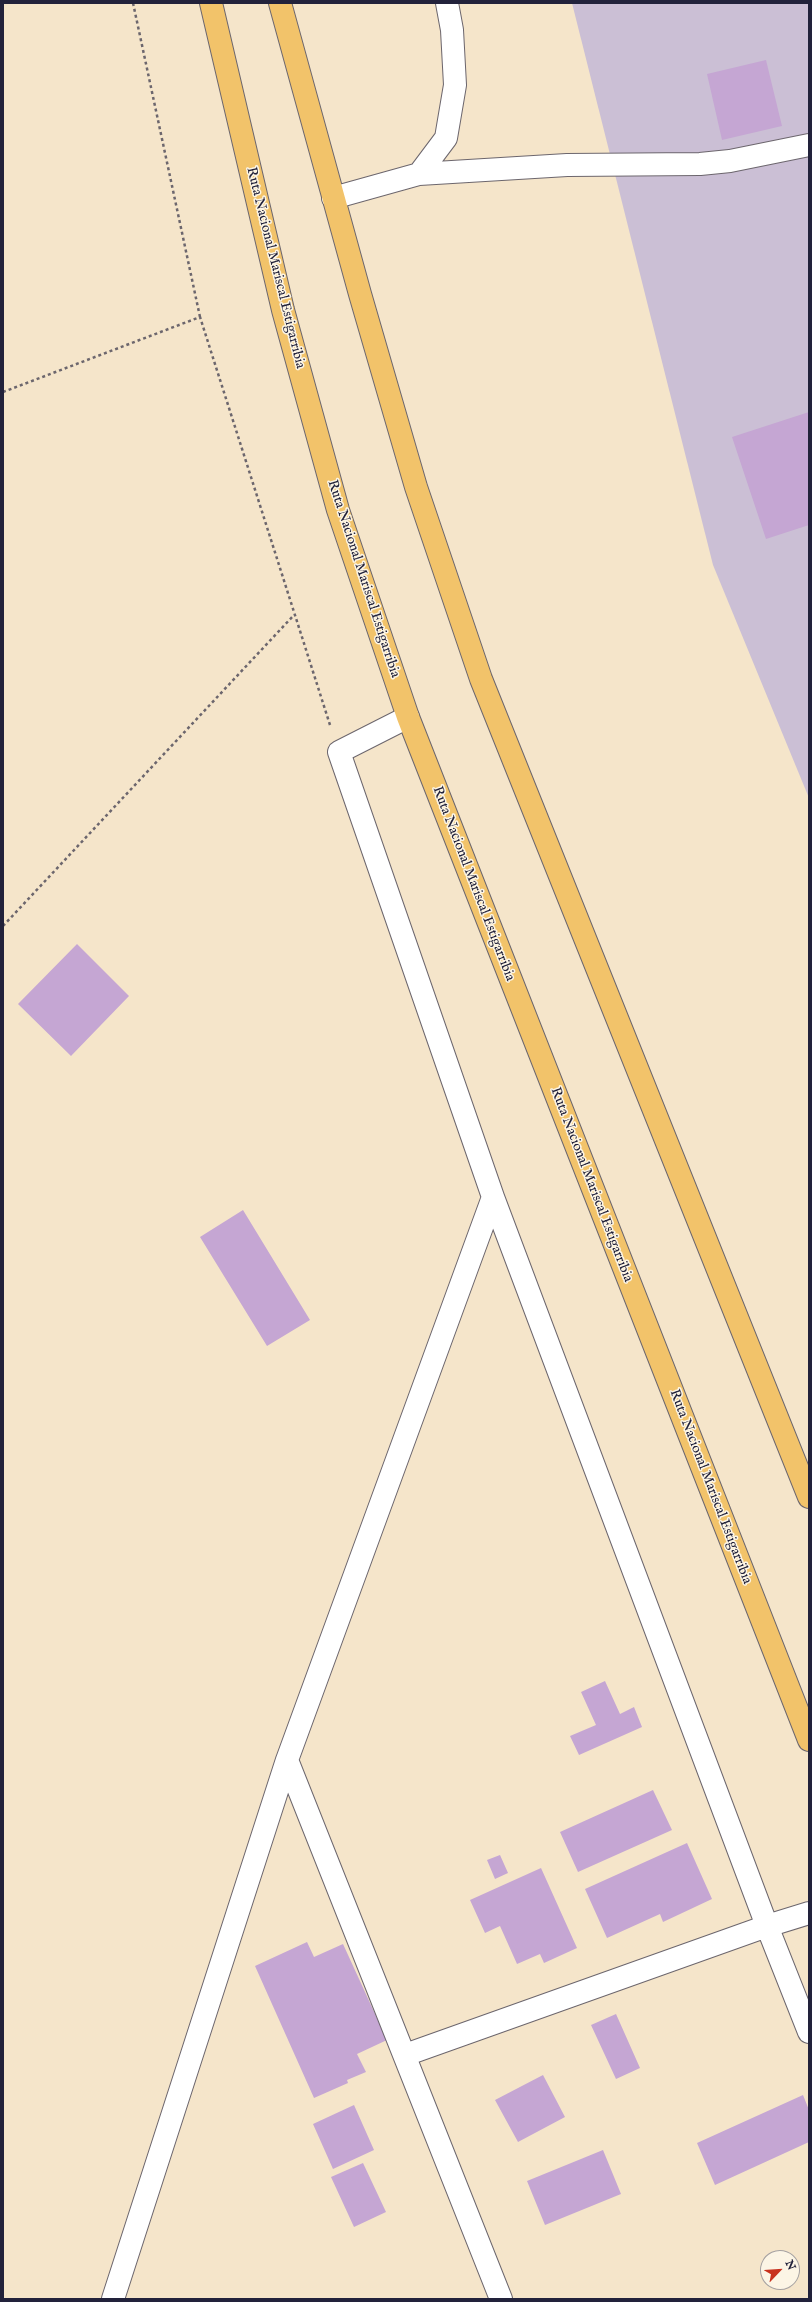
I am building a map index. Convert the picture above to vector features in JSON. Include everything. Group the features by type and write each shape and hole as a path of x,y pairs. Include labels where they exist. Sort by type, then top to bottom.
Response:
{"highway":[{"name":"Ruta Nacional Mariscal Estigarribia","path":"211,3 290,333 338,510 408,717 809,1740"},
{"path":"280,3 333,198 416,487 481,679 809,1497"}],"street":[{"path":"419,174 446,138 455,85 452,30 447,3"},
{"path":"333,198 419,174 567,165 700,164 730,160 809,145"},
{"path":"408,717 339,752 493,1196 767,1926 809,2032"},
{"path":"114,2299 287,1760 493,1196"},
{"path":"287,1760 501,2299"},
{"path":"404,2055 767,1926 809,1913"}],"path":[{"path":"133,3 200,317 339,752"},
{"path":"3,392 200,317"},
{"path":"3,926 294,615"}],"shaded area":[{"path":"572,3 809,3 809,798 713,565"}],"building":[{"path":"766,60 782,126 722,140 707,74"},
{"path":"809,412 809,525 766,539 732,437"},
{"path":"77,944 129,996 71,1056 18,1004"},
{"path":"243,1210 310,1320 267,1346 200,1237"},
{"path":"605,1681 620,1714 634,1707 642,1727 579,1755 570,1736 596,1725 581,1692"},
{"path":"653,1790 672,1830 578,1872 560,1832"},
{"path":"687,1843 712,1899 663,1922 660,1914 607,1938 585,1889"},
{"path":"500,1855 508,1873 495,1879 487,1860"},
{"path":"541,1868 577,1948 544,1963 540,1954 517,1964 500,1926 485,1933 470,1900"},
{"path":"307,1942 314,1957 343,1944 387,2040 357,2054 366,2072 347,2080 348,2083 314,2098 255,1966"},
{"path":"616,2014 640,2068 616,2079 591,2025"},
{"path":"543,2075 565,2117 518,2142 495,2100"},
{"path":"803,2095 809,2110 809,2142 715,2185 697,2143"},
{"path":"354,2105 374,2150 333,2169 313,2124"},
{"path":"603,2150 621,2194 545,2225 527,2181"},
{"path":"363,2163 386,2212 354,2227 331,2177"}]}
